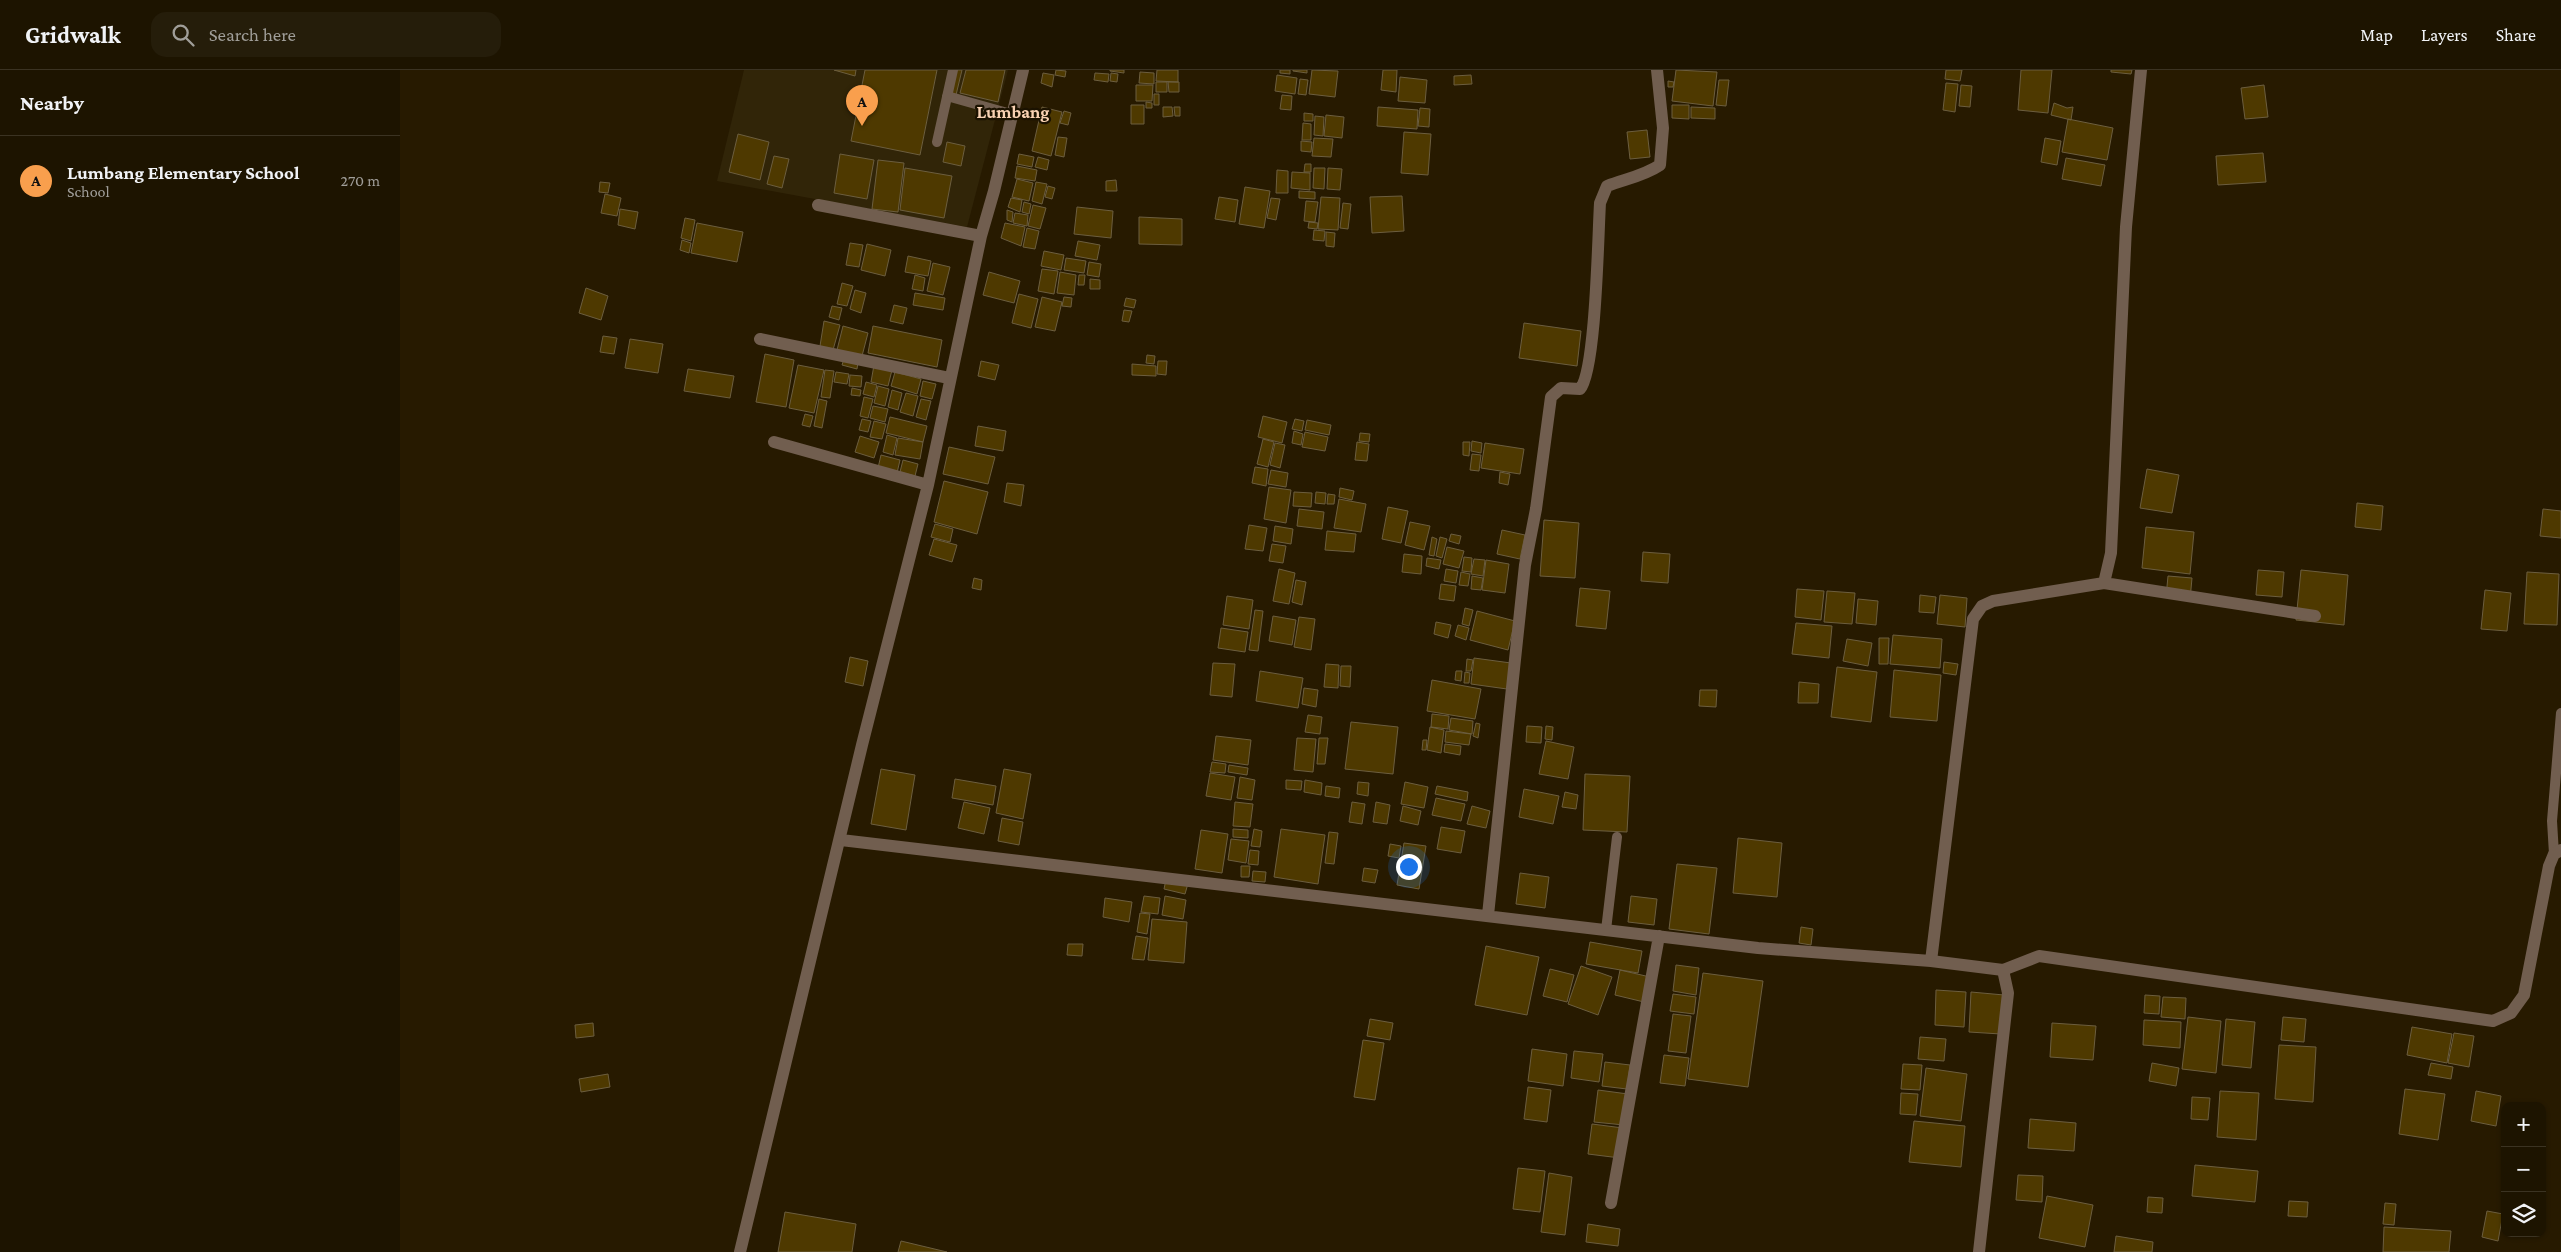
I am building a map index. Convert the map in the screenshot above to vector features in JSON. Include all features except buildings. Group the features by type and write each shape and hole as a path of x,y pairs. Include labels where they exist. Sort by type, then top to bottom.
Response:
{"street":[{"path":"740,1252 928,485 949,378 981,236 994,191 1023,70"},
{"path":"1488,915 1525,565 1536,509 1551,397 1561,388 1580,389 1584,384 1591,353 1600,203 1607,186 1624,179 1649,173 1660,165 1662,128 1657,70"},
{"path":"2104,583 2111,553 2126,226 2141,70"},
{"path":"818,205 981,236"},
{"path":"760,339 949,378"},
{"path":"774,442 928,485"},
{"path":"1931,961 1973,619 1982,606 1993,601 2104,583 2314,616"},
{"path":"840,840 1758,948 1931,961 2003,970 2039,956 2493,1021 2511,1013 2524,995 2549,866 2558,852"},
{"path":"1612,1203 1659,936"},
{"path":"1979,1252 2008,993 2003,970"}],"lane":[{"path":"937,142 953,70"},
{"path":"947,96 1011,114"},
{"path":"2558,852 2552,820 2561,713"},
{"path":"1606,930 1617,837"}],"shaded area":[{"path":"744,70 1008,70 967,227 717,181"}],"place":[{"name":"Lumbang Elementary School","path":"862,126"}],"district":[{"name":"Lumbang","path":"1013,112"}]}
